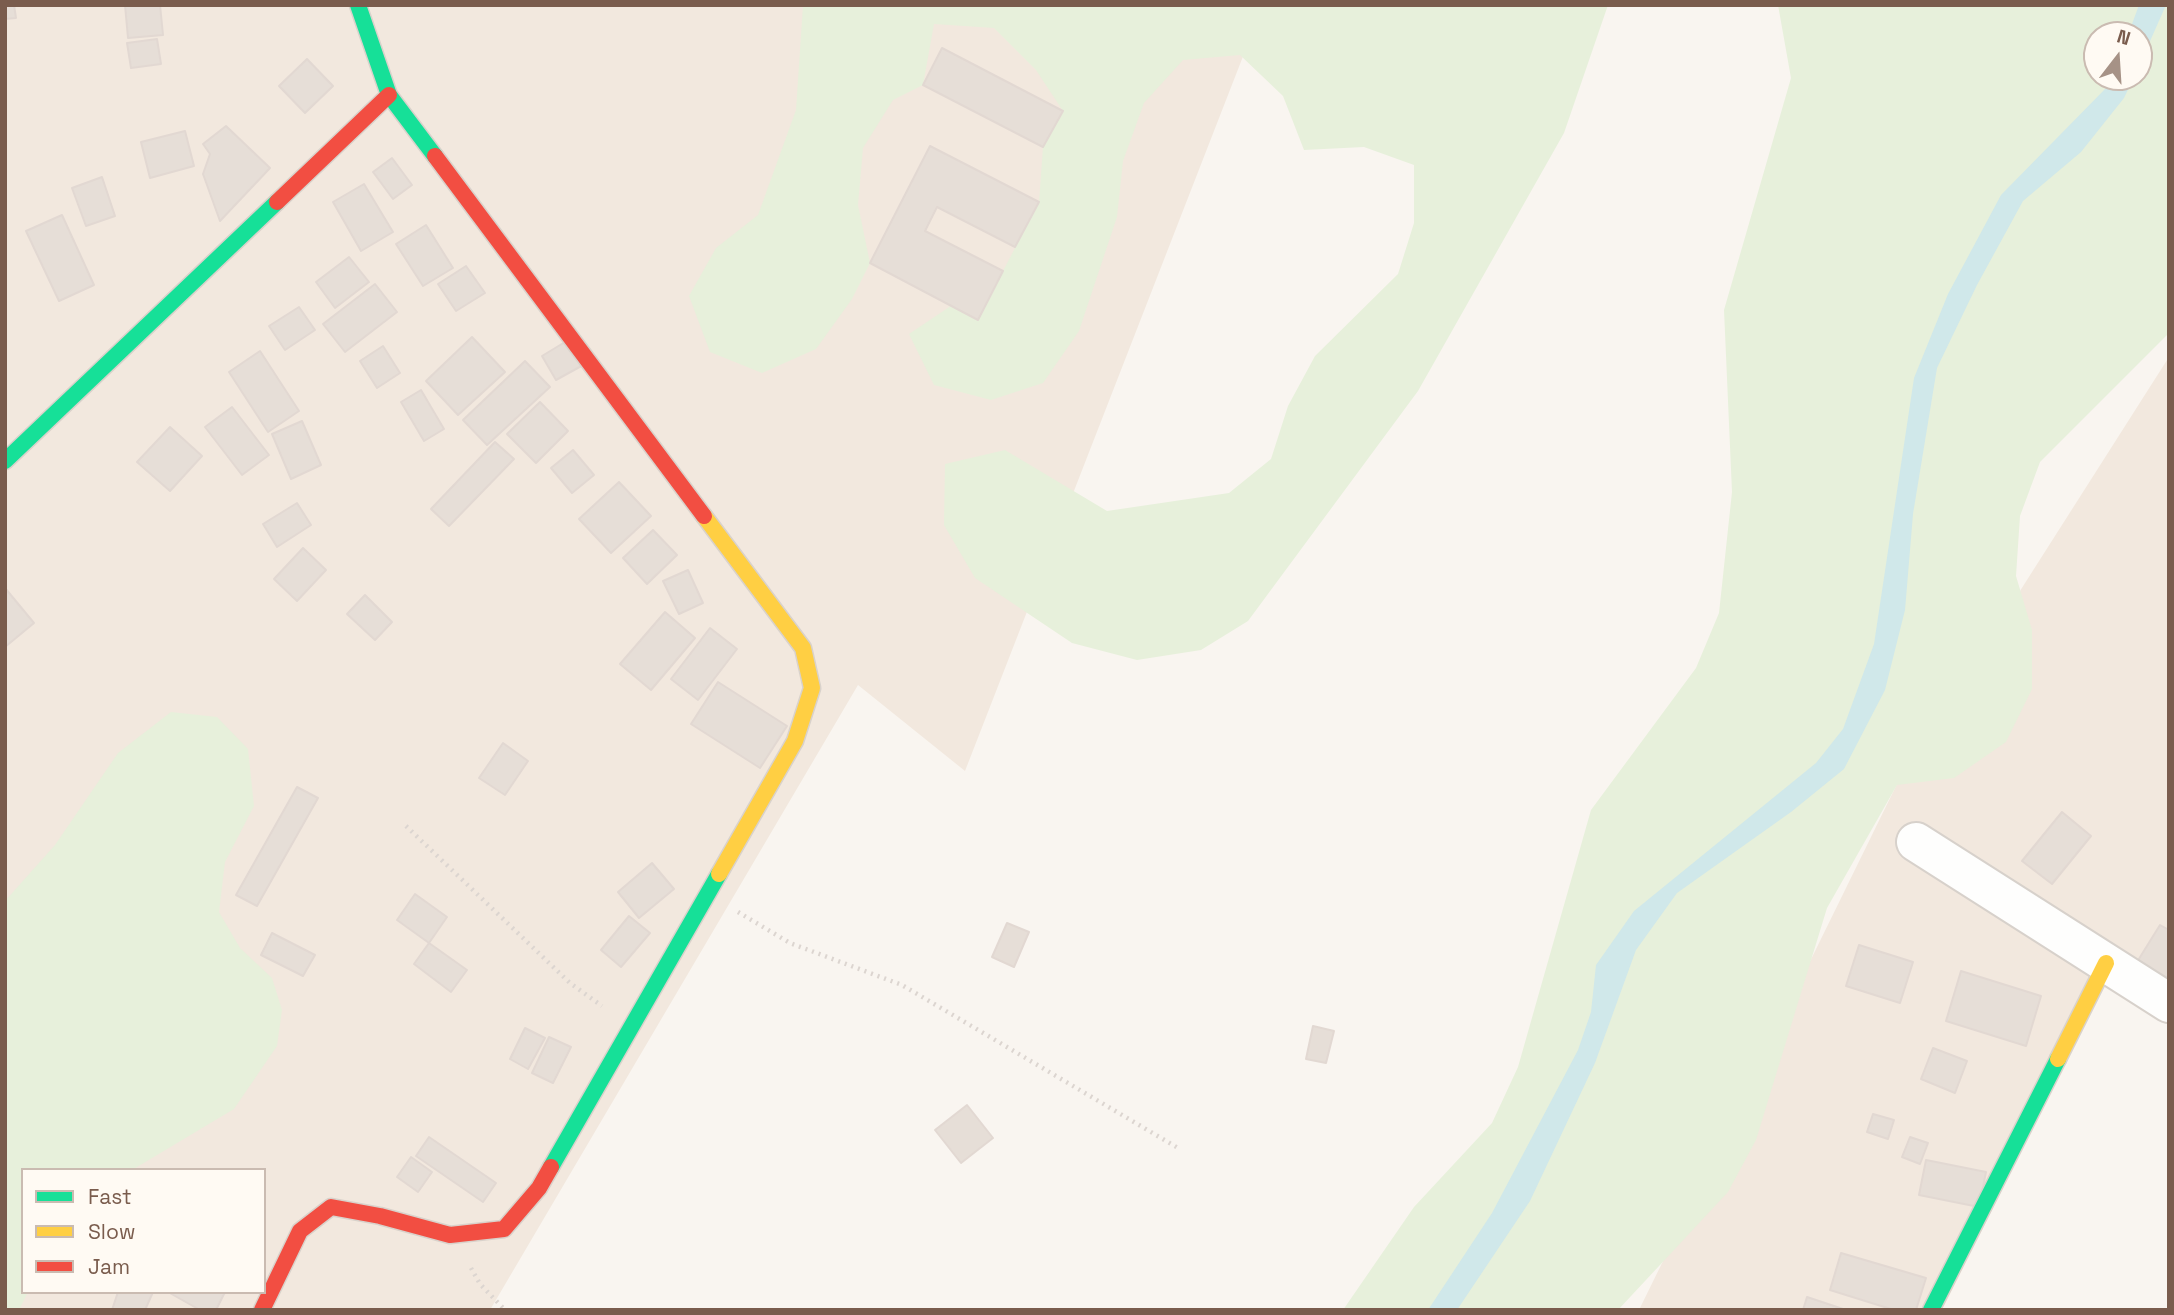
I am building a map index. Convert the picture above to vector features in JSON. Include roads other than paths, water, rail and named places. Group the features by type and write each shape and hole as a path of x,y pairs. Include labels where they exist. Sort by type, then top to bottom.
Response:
{"street":[{"path":"262,1310 300,1231 331,1207 380,1216 450,1235 504,1229 539,1188 708,894 795,741 812,688 803,648 389,95 358,5"},
{"path":"5,461 389,95"},
{"path":"1916,842 2169,1003"},
{"path":"1931,1310 2106,963"}],"water":[{"path":"2139,5 2166,5 2153,34 2153,21 2133,21"},
{"path":"2103,91 2127,91 2081,152 2023,201 1977,285 1937,368 1913,514 1905,610 1885,690 1844,769 1791,812 1677,893 1636,950 1595,1063 1530,1201 1457,1310 1428,1310 1492,1213 1578,1050 1591,1012 1596,965 1634,911 1816,763 1843,729 1874,644 1914,378 1948,294 2001,195"}]}
